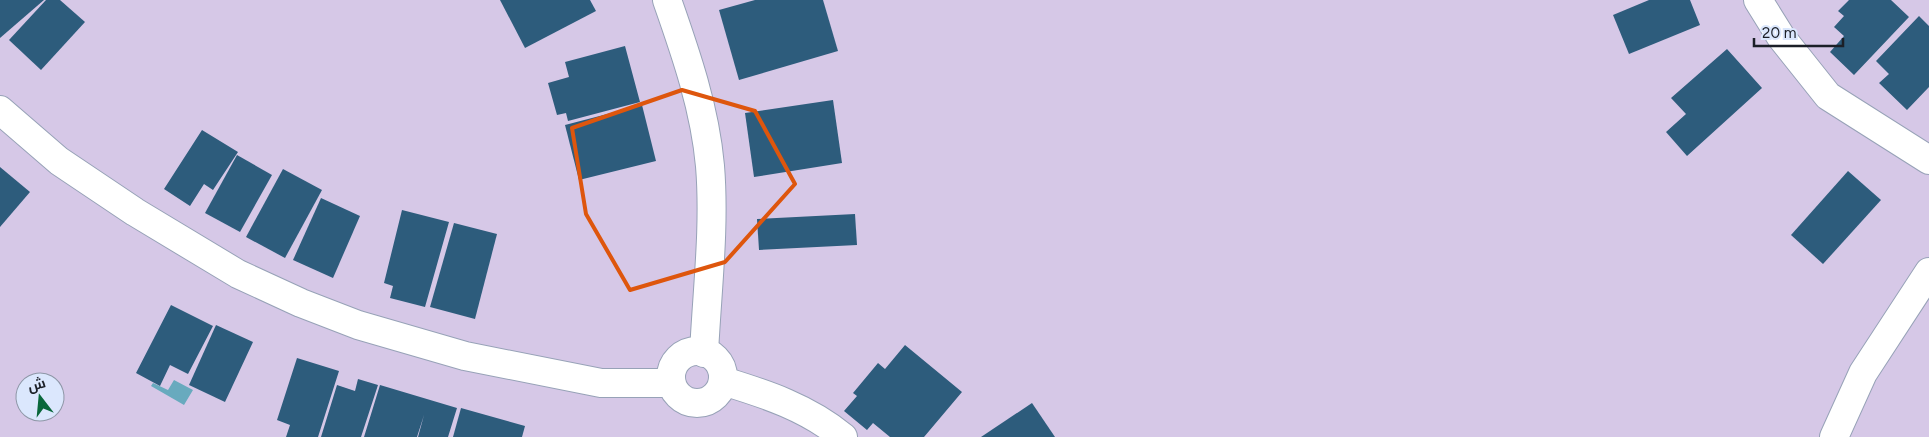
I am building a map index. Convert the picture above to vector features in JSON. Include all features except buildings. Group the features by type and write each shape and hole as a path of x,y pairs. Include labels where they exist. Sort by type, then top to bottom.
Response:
{"street":[{"path":"667,0 686,54 703,119 710,166 710,223 704,352"},
{"path":"1758,0 1781,37 1828,96 1929,160"},
{"path":"0,110 59,161 152,223 238,274 301,303 358,326 465,356 601,383 671,383"},
{"path":"1834,437 1863,373 1929,272"},
{"path":"704,352 719,363 722,380 720,389 714,396 698,403 681,398 671,383 674,365 679,358 687,353 704,352"},
{"path":"722,380 767,394 823,420 843,437"}],"highlighted area":[{"path":"682,90 755,111 795,184 725,262 630,290 586,214 572,128"}],"shaded area":[{"path":"0,0 1929,0 1929,437 0,437"}],"water":[{"path":"174,380 193,390 184,405 151,386 153,383 168,390"}]}
